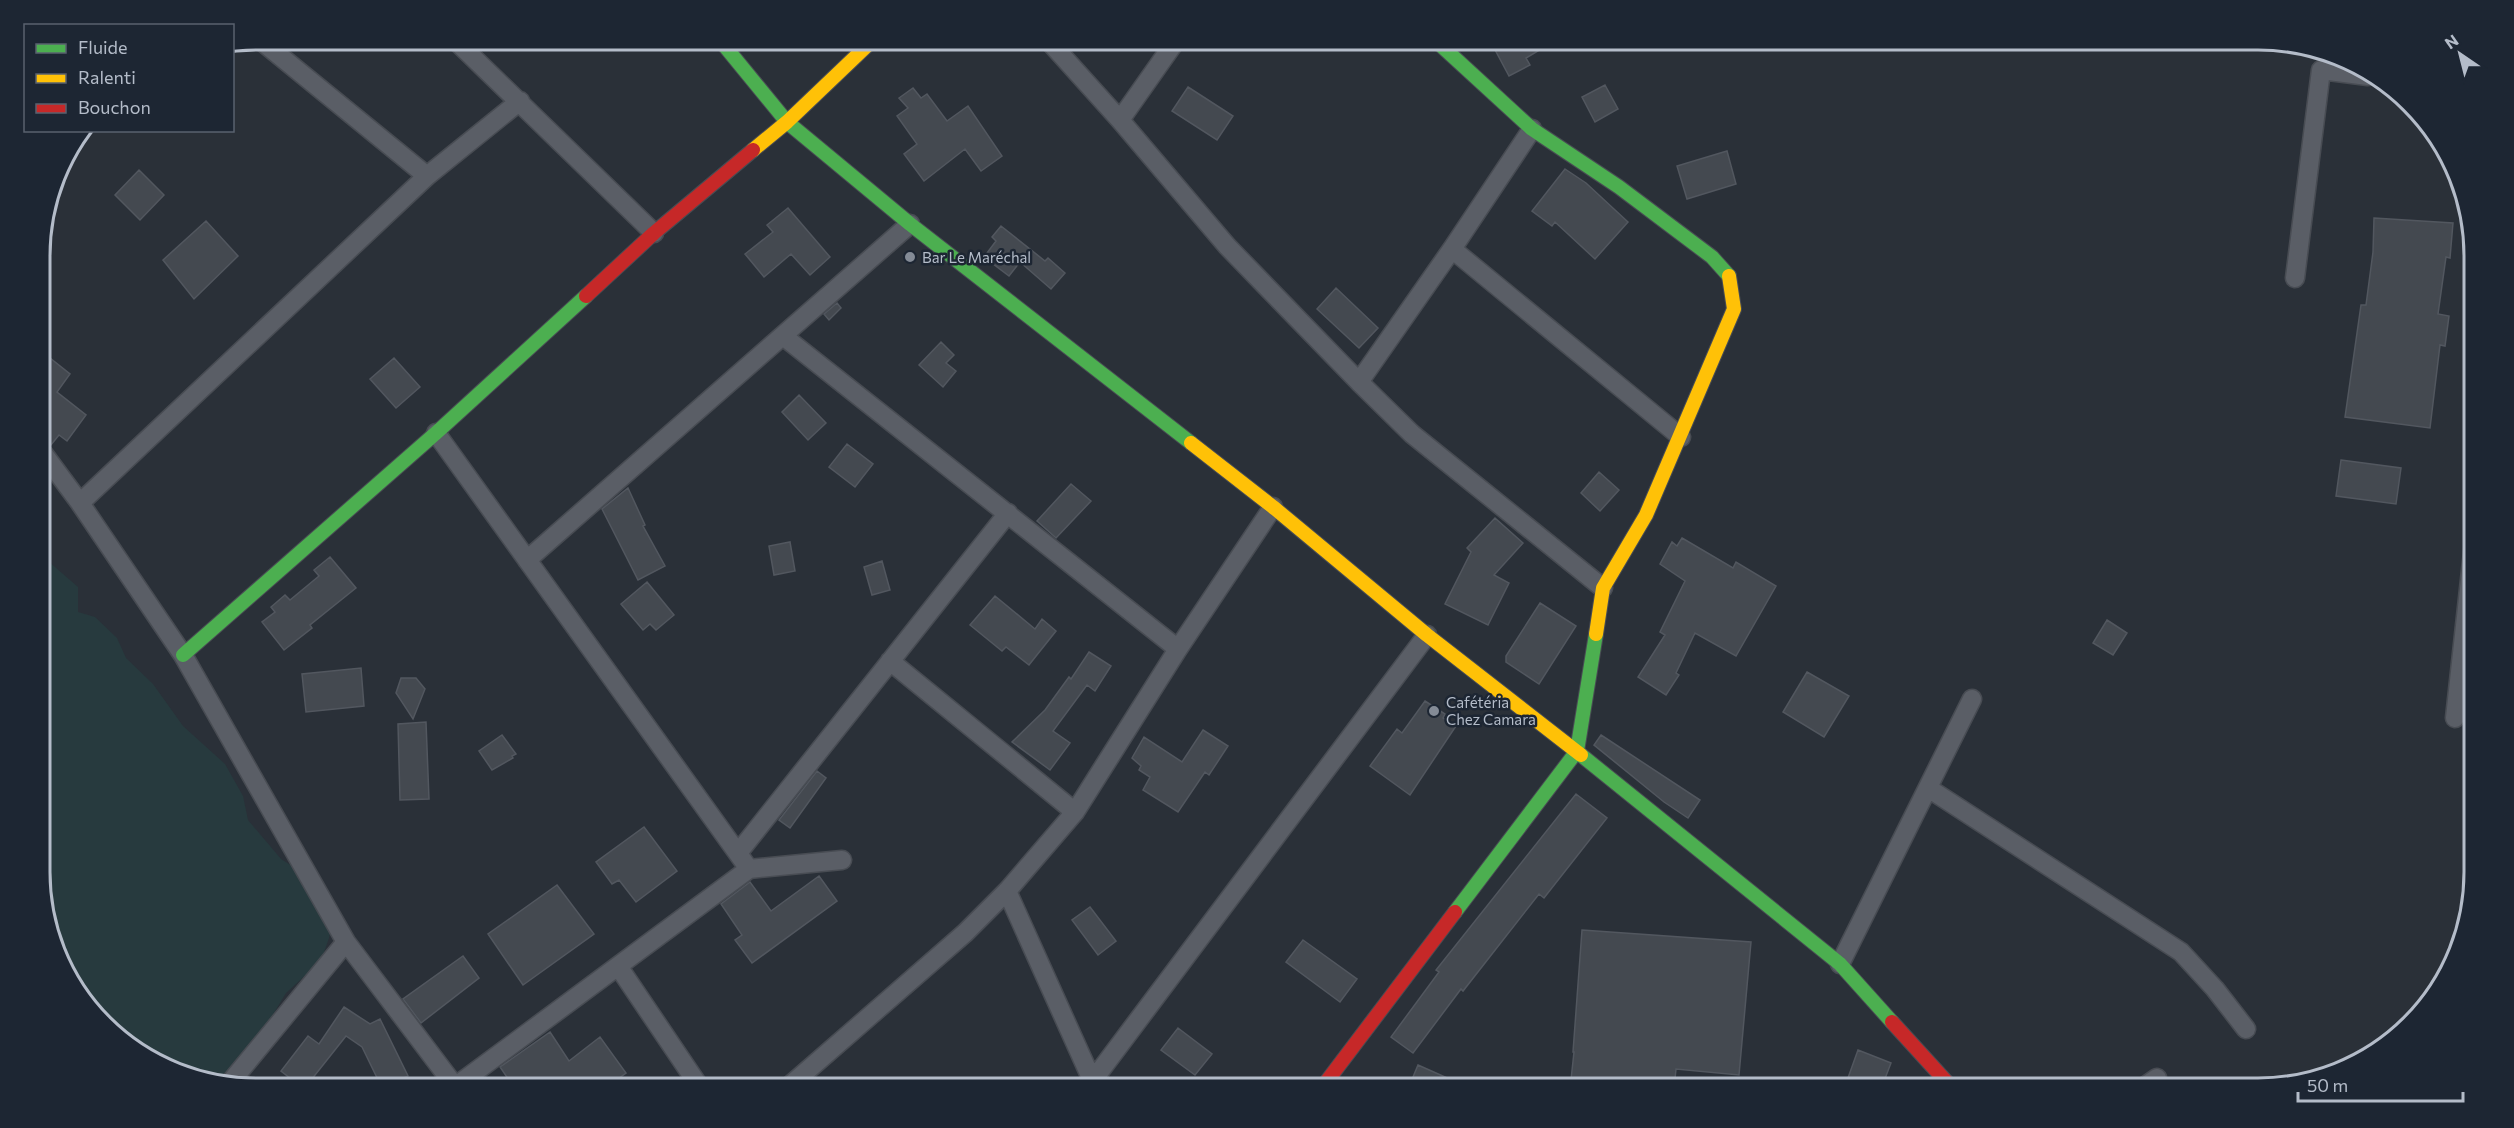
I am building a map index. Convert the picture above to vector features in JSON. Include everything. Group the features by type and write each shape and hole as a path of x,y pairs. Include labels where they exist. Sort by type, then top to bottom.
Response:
{"street":[{"path":"272,50 427,176"},
{"path":"466,50 654,233"},
{"path":"728,50 787,122 910,224 1273,507 1427,635 1577,751 1840,964 1943,1078"},
{"path":"183,655 436,433 654,233 787,122 862,50"},
{"path":"1057,50 1227,246 1359,382 1412,434 1603,588"},
{"path":"1120,120 1169,50"},
{"path":"1329,1078 1577,751 1603,588 1646,514 1734,309 1731,278 1712,257 1619,187 1532,129 1446,50"},
{"path":"2295,278 2321,70 2357,75"},
{"path":"80,503 427,176 520,101"},
{"path":"1359,382 1532,129"},
{"path":"527,560 910,224"},
{"path":"1452,249 1681,437"},
{"path":"783,336 1178,649"},
{"path":"436,433 749,869"},
{"path":"50,462 183,655 346,942 448,1078"},
{"path":"799,1078 965,933 1008,891 1075,812 1178,649 1273,507"},
{"path":"738,854 1008,513"},
{"path":"1097,1078 1427,635"},
{"path":"2455,718 2464,635"},
{"path":"890,661 1075,812"},
{"path":"1840,964 1972,699"},
{"path":"1928,788 2181,952 2215,989 2246,1029"},
{"path":"468,1078 749,869 843,860"},
{"path":"1008,891 1086,1078"},
{"path":"235,1077 346,942"},
{"path":"618,966 694,1078"}],"green space":[{"path":"50,563 78,587 78,612 95,617 117,638 126,658 153,684 183,726 225,764 243,796 248,820 281,859 303,873 333,920 321,961 286,993 260,1036 240,1056 228,1077 177,1063 152,1051 130,1036 92,998 77,976 65,951 51,900"}],"building":[{"path":"1495,50 1539,50 1526,58 1530,65 1509,76"},
{"path":"1605,85 1618,109 1595,122 1582,97"},
{"path":"1188,87 1233,116 1217,140 1172,111"},
{"path":"913,88 921,98 927,94 947,121 968,106 1002,156 981,171 965,149 924,181 904,154 917,144 897,116 908,108 899,98"},
{"path":"1727,151 1736,184 1687,199 1677,166"},
{"path":"1565,169 1586,183 1628,222 1595,259 1555,222 1552,226 1532,211"},
{"path":"139,170 164,195 140,220 115,195"},
{"path":"788,208 830,257 810,275 791,254 764,277 745,254 773,232 767,225"},
{"path":"2374,218 2453,223 2450,258 2446,257 2438,314 2449,316 2445,346 2440,345 2430,428 2345,417 2361,305 2366,305 2373,252"},
{"path":"206,221 238,256 194,299 163,260"},
{"path":"1001,226 1045,261 1048,258 1065,273 1051,289 1020,262 1009,276 984,257 996,241 992,237"},
{"path":"1336,288 1378,328 1359,348 1317,309"},
{"path":"837,303 841,308 829,320 824,314"},
{"path":"941,342 954,355 946,363 956,371 943,387 919,365"},
{"path":"50,358 70,374 57,392 86,415 67,441 59,435 51,445"},
{"path":"394,358 420,387 396,408 370,379"},
{"path":"799,395 826,423 808,440 782,412"},
{"path":"847,444 873,464 855,487 829,467"},
{"path":"2341,460 2401,468 2396,504 2336,496"},
{"path":"1599,472 1619,490 1600,511 1581,493"},
{"path":"1071,484 1091,501 1056,538 1037,521"},
{"path":"628,488 645,525 643,526 665,566 638,580 602,509"},
{"path":"1495,518 1523,543 1494,575 1509,583 1488,625 1445,604 1471,552 1467,548"},
{"path":"1682,538 1733,568 1736,562 1776,586 1736,656 1695,633 1676,673 1679,675 1666,695 1638,677 1665,635 1660,632 1685,581 1660,564 1672,542 1677,546"},
{"path":"790,542 795,571 774,575 769,546"},
{"path":"330,557 356,588 310,625 312,628 284,650 262,622 275,612 271,607 285,595 290,600 319,576 314,570"},
{"path":"882,561 890,590 872,595 864,567"},
{"path":"647,582 674,615 656,630 650,624 643,630 621,604"},
{"path":"995,596 1035,629 1042,619 1056,631 1029,665 1006,647 1002,651 970,625"},
{"path":"1540,603 1576,626 1539,684 1506,662 1506,656"},
{"path":"2107,620 2127,633 2113,655 2093,643"},
{"path":"1089,652 1111,666 1095,691 1087,685 1053,731 1070,743 1050,770 1012,742 1045,710 1069,677 1071,679"},
{"path":"361,668 364,706 306,712 302,674"},
{"path":"1807,672 1849,696 1824,737 1783,712"},
{"path":"401,678 416,678 425,689 413,719 396,693"},
{"path":"1425,701 1445,714 1443,718 1456,726 1410,795 1370,766 1397,729 1402,733"},
{"path":"426,722 429,799 400,800 398,724"},
{"path":"1203,730 1228,746 1209,775 1205,772 1178,812 1143,790 1150,777 1139,770 1141,766 1132,758 1144,737 1182,762"},
{"path":"502,735 516,754 492,770 479,751"},
{"path":"1601,735 1700,800 1688,818 1664,802 1594,745"},
{"path":"817,771 826,778 790,828 779,820"},
{"path":"1576,794 1607,818 1544,898 1539,894 1463,991 1461,989 1413,1053 1391,1037 1439,972 1436,970"},
{"path":"644,827 677,871 636,902 619,880 612,884 596,862"},
{"path":"819,876 837,901 752,963 735,940 742,935 721,904 750,882 771,911"},
{"path":"557,885 594,934 523,985 488,934"},
{"path":"1090,907 1116,941 1098,955 1072,920"},
{"path":"1582,930 1751,942 1739,1075 1676,1069 1675,1078 1571,1078"},
{"path":"1303,940 1357,979 1340,1002 1286,962"},
{"path":"463,956 479,978 421,1023 403,999"},
{"path":"344,1007 370,1024 380,1019 408,1076 377,1078 362,1047 346,1036 313,1078 290,1078 281,1071 308,1036 319,1044"},
{"path":"1178,1028 1212,1054 1195,1075 1161,1050"},
{"path":"550,1032 569,1061 600,1037 626,1073 619,1078 508,1078 500,1067"},
{"path":"1858,1050 1891,1063 1885,1078 1848,1078"},
{"path":"1418,1065 1447,1078 1413,1078"}],"traffic: fast":[{"path":"728,50 787,122 910,224 1191,443"},
{"path":"1446,50 1532,129 1619,187 1712,257 1729,276"},
{"path":"183,655 436,433 586,296"},
{"path":"1455,912 1577,751 1596,634"},
{"path":"1581,755 1840,964 1892,1022"}],"traffic: slow":[{"path":"753,150 787,122 862,50"},
{"path":"1596,634 1603,588 1646,515 1734,309 1729,276"},
{"path":"1191,443 1273,507 1427,635 1581,755"}],"traffic: jam":[{"path":"586,296 654,233 753,150"},
{"path":"1329,1078 1455,912"},
{"path":"1892,1022 1943,1078"}],"place":[{"name":"Bar Le Maréchal","path":"910,257"},
{"name":"Cafétéria Chez Camara","path":"1434,711"}]}
